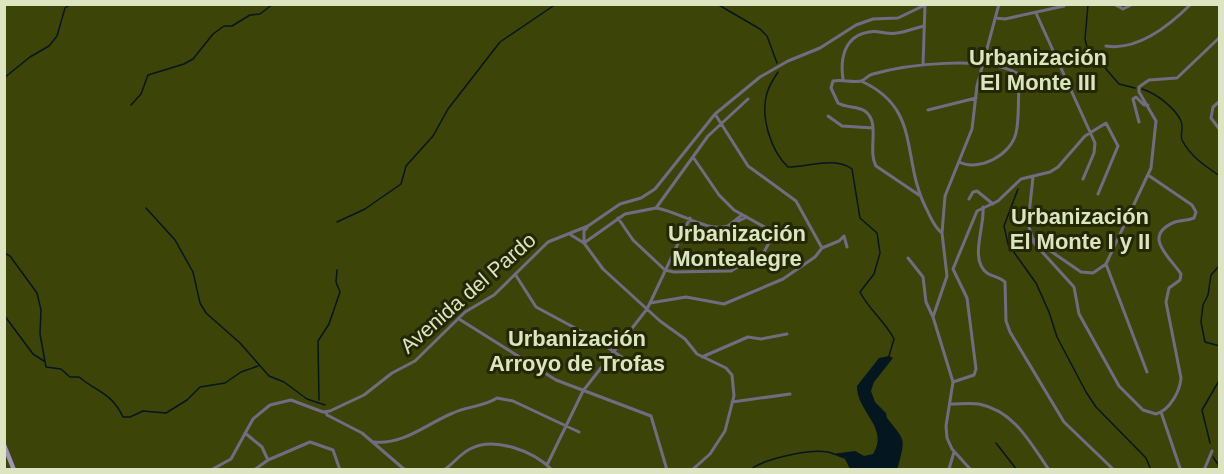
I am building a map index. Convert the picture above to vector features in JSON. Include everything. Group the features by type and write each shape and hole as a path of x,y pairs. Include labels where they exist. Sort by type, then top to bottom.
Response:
{"main road":[{"path":"5,446 12,470"}],"street":[{"path":"953,382 974,375 976,369 967,298 946,262 942,232 945,196 972,129 983,64 999,4"},
{"path":"1114,4 1123,9 1133,4"},
{"path":"1106,46 1124,48 1155,33 1168,26 1191,4"},
{"path":"922,65 926,5"},
{"name":"Avenida del Pardo","path":"326,412 364,395 392,374 415,361 471,307 494,295 552,240 580,236 588,226 620,204 641,198 655,189 715,114 760,77 788,61 820,48 856,25 873,19 898,18 926,5"},
{"path":"995,18 1036,13 1064,6"},
{"path":"1036,13 1095,147 1083,179"},
{"path":"843,79 841,63 844,51 862,34 871,31 896,34 924,26"},
{"path":"1033,238 1081,272 1093,273 1106,264 1148,175 1156,122 1139,92 1140,85 1149,80 1177,78 1220,37"},
{"path":"861,81 869,75 922,65 983,64 1014,71 1019,77 1016,132 1010,144 987,162 972,166 958,162"},
{"path":"919,195 876,166 872,155 873,128 867,112 838,103 831,82 843,79 861,81 884,94 903,117 919,195 937,228 942,232"},
{"path":"1139,122 1133,99 1136,97 1144,105 1148,105"},
{"path":"928,110 976,98"},
{"path":"656,208 721,120 748,99"},
{"path":"1220,101 1213,107 1211,118 1220,130"},
{"path":"721,120 725,105"},
{"path":"715,114 721,120 748,166 796,201 822,248"},
{"path":"828,116 842,126 873,128"},
{"path":"709,121 721,120"},
{"path":"933,317 947,276 977,211 993,204 1021,179 1058,167 1090,132 1108,123 1118,141 1098,194"},
{"path":"618,218 633,240 665,270 724,273 757,257 766,248 771,232 742,215 719,195 693,157"},
{"path":"1033,177 1028,224 1033,238 1040,251 1074,287 1078,314 1119,386 1143,410 1152,414 1161,412 1173,398 1180,382 1166,302 1168,288 1182,277 1174,263 1160,248 1158,240 1161,233 1172,224 1194,219 1196,212 1192,206 1148,175"},
{"path":"969,199 973,192 977,191 993,204"},
{"path":"983,207 984,225 977,253 986,272 1005,282 1006,321 1010,332 1064,422 1114,470"},
{"path":"584,243 626,214 656,208 690,218 713,228 728,226 747,218"},
{"path":"728,226 742,215"},
{"path":"547,465 582,391 648,307 690,218"},
{"path":"580,236 588,226"},
{"path":"552,240 571,235 580,236"},
{"path":"580,236 603,269 702,357 726,368 732,375 732,402 721,439 700,465 692,470"},
{"path":"648,307 686,297 724,304 783,279 822,248 839,242 844,236 847,247"},
{"path":"1040,245 1040,251"},
{"path":"908,258 923,277 929,310 953,382 946,430 954,452 971,470"},
{"path":"1106,264 1148,372"},
{"path":"515,274 536,307 615,351 643,371"},
{"path":"929,310 934,310"},
{"path":"459,319 556,380 651,416 667,470"},
{"path":"702,357 748,337 761,339 787,334"},
{"path":"732,402 790,394"},
{"path":"374,442 385,443 401,440 451,414 484,406 497,398 513,401 579,432"},
{"path":"211,470 231,459 256,415 282,401 291,400 326,412 327,415 362,433 405,470"},
{"path":"950,404 978,404 1003,414 1021,429 1049,470"},
{"path":"1161,412 1180,468"},
{"path":"245,433 262,447 268,460"},
{"path":"254,470 268,460 310,442 333,450 340,470"},
{"path":"444,470 470,449 492,442 541,459 552,470"},
{"path":"1204,470 1212,451"},
{"path":"949,469 954,452"}],"green space":[{"path":"4,5 1219,5 1219,469 5,469"}],"water":[{"path":"889,356 893,358 874,382 871,391 875,402 886,413 902,440 898,467 896,469 850,469 845,459 832,454 855,451 864,456 873,454 878,436 861,404 857,386 879,358"}],"waterway":[{"path":"4,78 30,57 49,46 57,36 65,8 71,4"},
{"path":"131,105 141,94 148,75 193,59 213,34 224,26 232,26 250,15 260,14 273,4"},
{"path":"337,222 365,209 401,184 406,166 433,136 448,109 500,42 556,4"},
{"path":"717,4 760,29 767,36 777,63"},
{"path":"1088,4 1085,39 1087,47 1119,84 1135,88"},
{"path":"778,72 767,93 765,112 768,133 782,160 788,167 838,163 852,169 860,218 877,233 880,253 874,274 860,292 894,339 889,356"},
{"path":"1142,89 1159,97 1170,106 1182,123 1182,140 1185,146 1198,160 1220,176"},
{"path":"1018,189 1004,226 1008,244 1036,283 1057,337 1086,392 1096,407 1146,458 1151,470"},
{"path":"146,208 175,240 193,272 200,303 206,313 240,343 269,376 284,382 307,399 325,405"},
{"path":"4,253 10,256 37,293 41,310 40,334 46,367 61,369 70,377 79,377 109,398 123,417 130,417 143,411 166,413 187,400 200,387 225,383 241,372 258,366"},
{"path":"1220,265 1211,275 1201,322 1205,342 1220,346"},
{"path":"319,400 318,341 329,324 340,292 336,282 337,270"},
{"path":"4,315 33,354 44,361"},
{"path":"1210,443 1202,410 1220,379"},
{"path":"996,443 1017,470"},
{"path":"750,470 767,461 792,454 817,451 834,454"},
{"path":"1213,457 1220,467"}],"district":[{"name":"Urbanización El Monte III","path":"1038,70"},
{"name":"Urbanización El Monte I y II","path":"1080,228"},
{"name":"Urbanización Montealegre","path":"737,246"},
{"name":"Urbanización Arroyo de Trofas","path":"577,350"}]}
